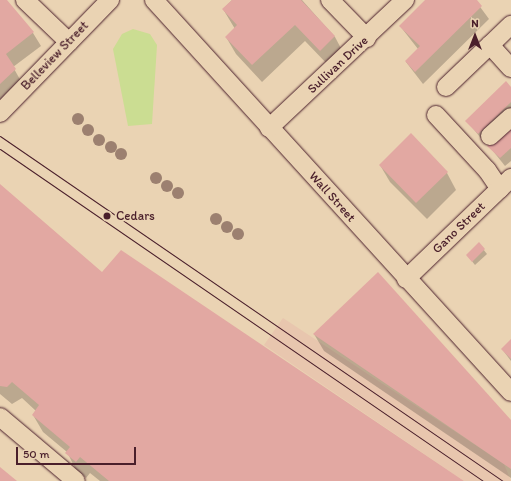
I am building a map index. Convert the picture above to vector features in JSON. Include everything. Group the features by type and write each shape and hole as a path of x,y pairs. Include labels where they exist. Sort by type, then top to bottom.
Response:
{"street":[{"path":"25,0 69,42"},
{"name":"Belleview Street","path":"0,113 110,0"},
{"path":"330,0 367,38"},
{"name":"Sullivan Drive","path":"269,128 367,38 405,0"},
{"name":"Wall Street","path":"158,2 269,128 406,279 510,389"},
{"path":"446,87 511,24"},
{"path":"490,45 511,68"},
{"path":"436,115 487,170 505,183"},
{"path":"490,136 511,117"},
{"name":"Gano Street","path":"406,279 505,183"},
{"path":"0,417 76,481"}],"shaded area":[{"path":"283,318 504,464 511,481 464,481 264,345"}],"green space":[{"path":"133,29 150,34 157,45 152,124 128,126 113,49 122,34"}],"building":[{"path":"0,0 7,0 34,32 6,54 16,69 0,84"},
{"path":"232,0 301,0 335,36 320,51 295,25 252,65 225,37 237,25 222,9"},
{"path":"425,0 477,0 482,6 415,72 405,61 420,46 399,26"},
{"path":"506,81 511,87 511,102 478,134 465,121"},
{"path":"511,123 511,148 500,158 487,146"},
{"path":"411,133 448,172 416,203 379,165"},
{"path":"0,184 102,272 121,250 464,481 109,481 80,457 76,462 65,453 70,447 32,415 39,405 12,382 7,387 0,386"},
{"path":"479,242 485,249 472,262 466,255"},
{"path":"378,272 511,420 511,469 313,334"},
{"path":"511,339 511,359 501,349"},
{"path":"0,467 17,481 0,481"}],"tram line":[{"path":"0,136 503,481"},
{"path":"0,149 483,481"}],"place":[{"name":"Cedars","path":"107,216"}]}
